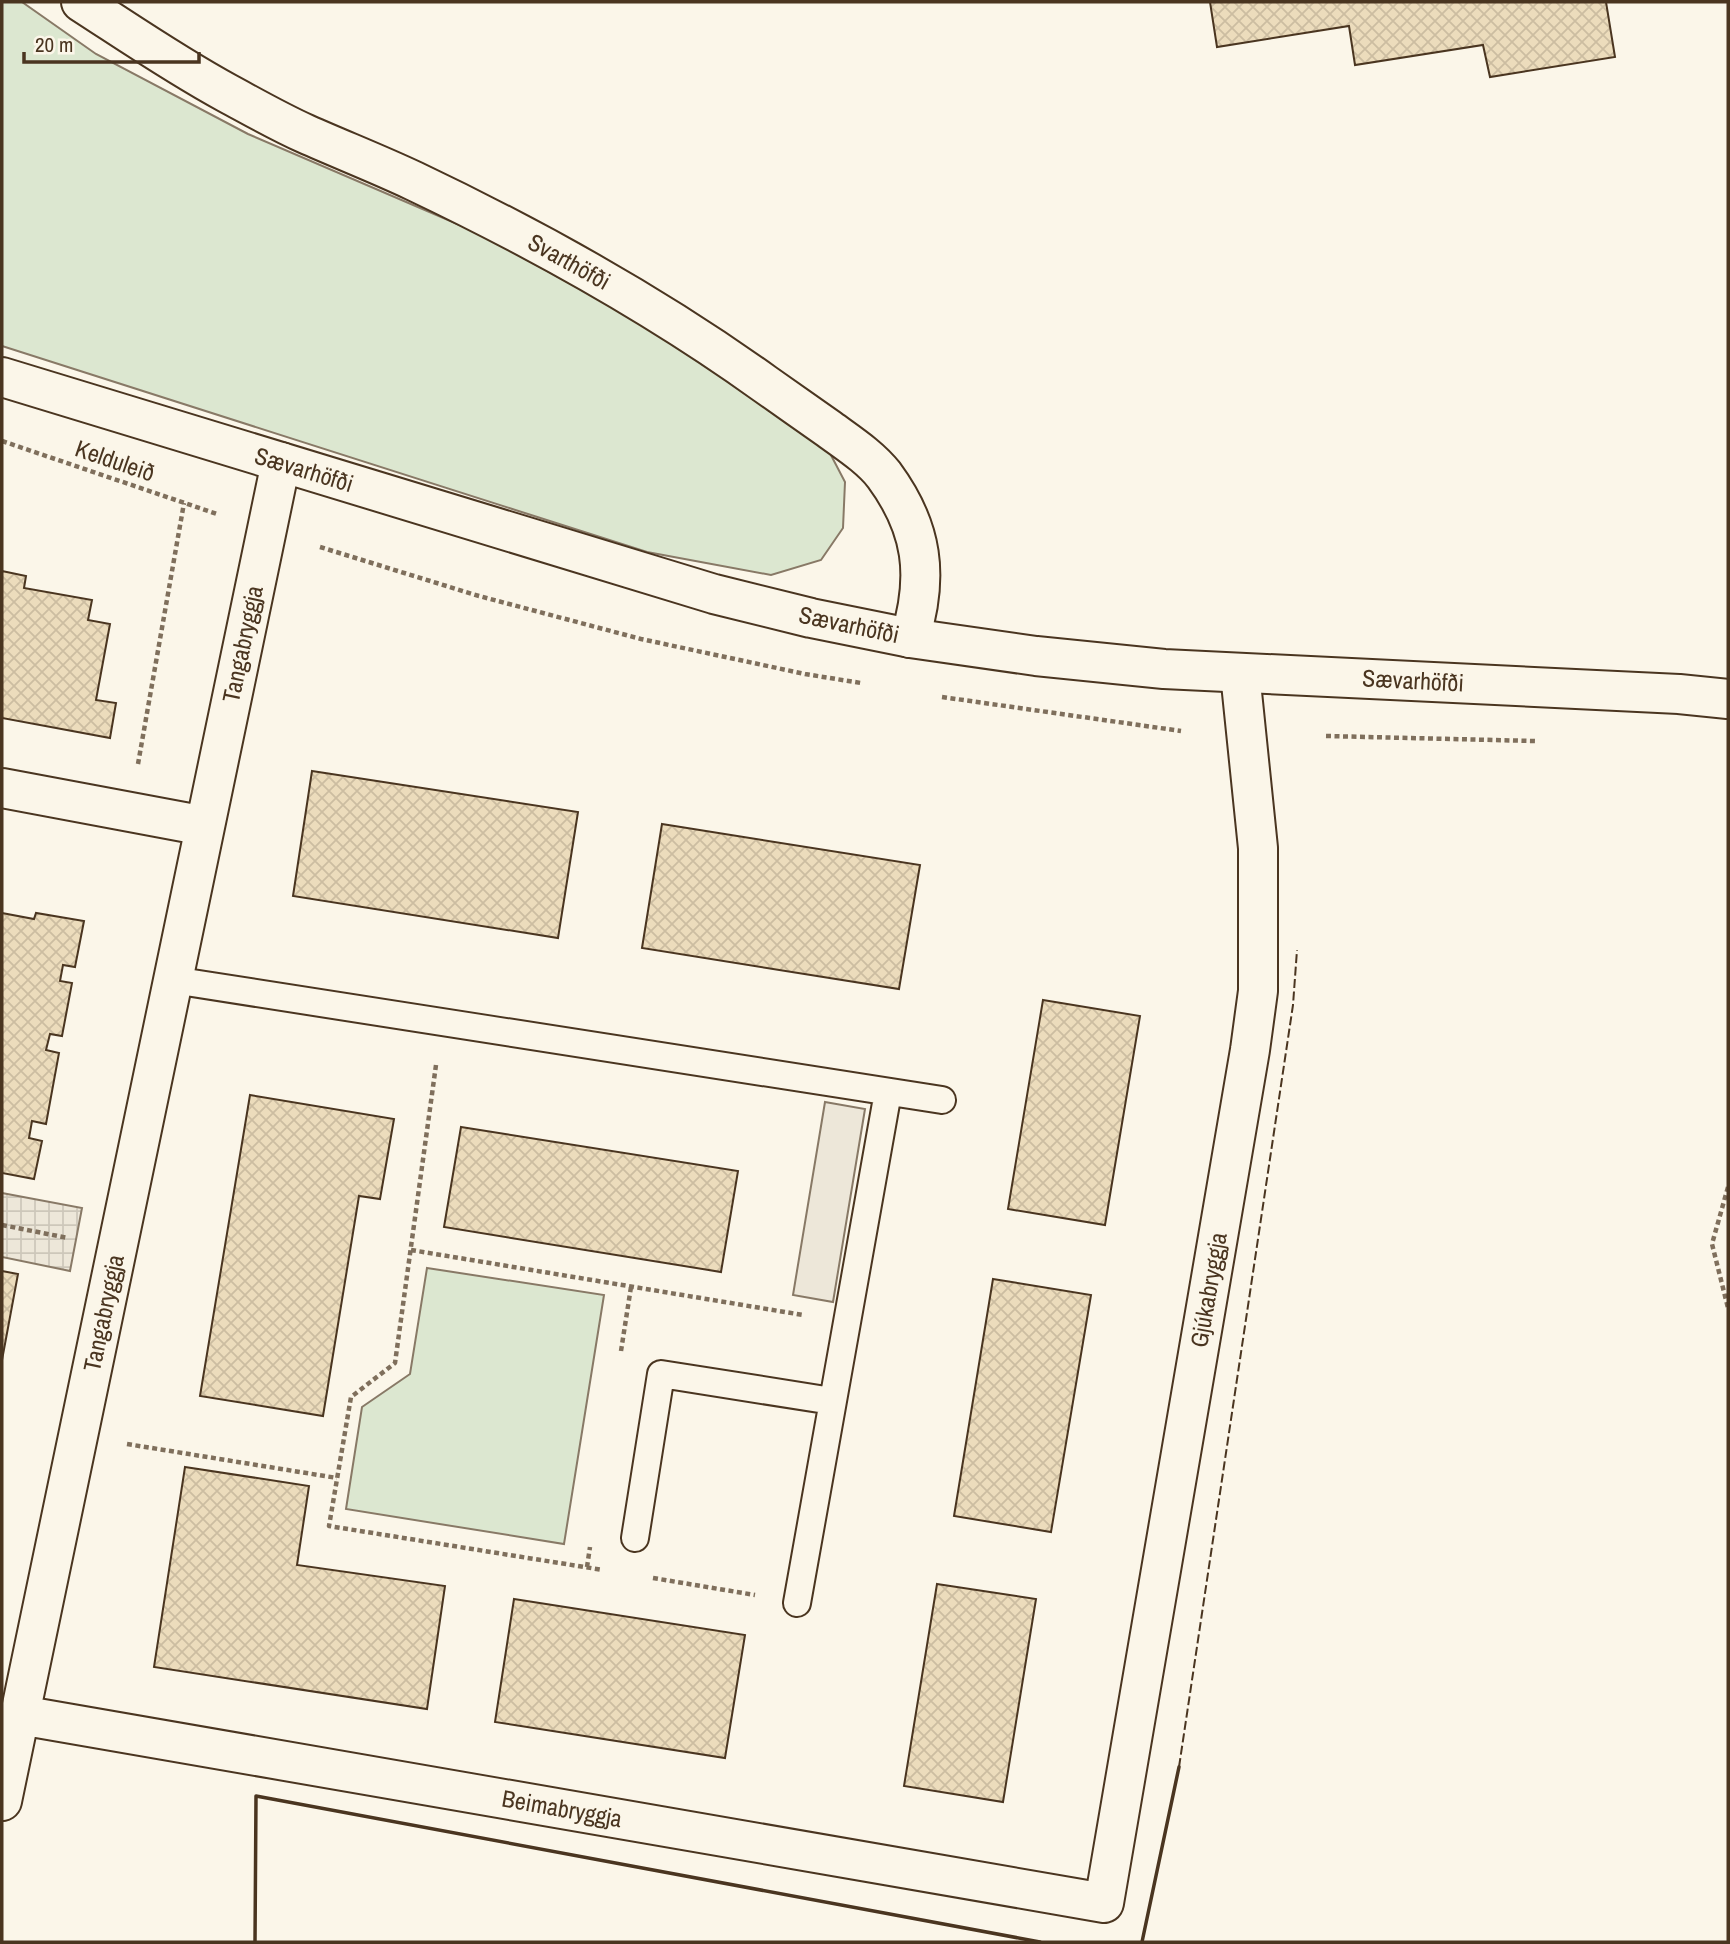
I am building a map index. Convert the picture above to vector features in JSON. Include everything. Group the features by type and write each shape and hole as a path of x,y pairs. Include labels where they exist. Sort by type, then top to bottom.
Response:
{"street":[{"name":"Svarthöfði","path":"81,2 225,92 304,133 412,180 506,227 634,298 746,370 855,447 882,472 902,502 916,537 921,586 918,612 909,638"},
{"name":"Sævarhöfði","path":"2,377 714,594 909,638 1037,656 1164,669 1679,694 1728,699"},
{"name":"Tangabryggja","path":"2,1801 281,462"},
{"name":"Gjúkabryggja","path":"1104,1903 1251,1050 1258,991 1258,848 1240,673"},
{"path":"2,788 205,826"},
{"name":"Beimabryggja","path":"20,1715 1104,1903"}],"lane":[{"path":"173,980 942,1100"},
{"path":"797,1603 888,1092"},
{"path":"635,1538 661,1374 832,1401"}],"path":[{"name":"Kelduleið","path":"2,441 217,514"},
{"path":"130,812 184,503"},
{"path":"442,1023 395,1363 351,1397 329,1526 613,1572"},
{"path":"1728,1186 1712,1244 1728,1308"},
{"path":"2,1225 117,1248"},
{"path":"411,1250 846,1322"},
{"path":"78,1437 337,1478"},
{"path":"652,1578 797,1603"}],"green space":[{"path":"2,2 22,2 96,54 248,134 476,232 672,339 821,436 845,482 843,528 821,560 771,575 647,552 2,346"},
{"path":"427,1268 604,1295 564,1544 346,1509 362,1407 410,1374"}],"shaded area":[{"path":"825,1102 865,1109 833,1302 793,1295"},
{"path":"2,1193 82,1208 70,1271 2,1257"}],"building":[{"path":"1210,2 1606,2 1615,57 1490,77 1483,45 1355,65 1349,26 1217,47"},
{"path":"2,571 26,576 24,588 92,600 88,620 110,624 96,700 116,703 110,738 2,718"},
{"path":"312,771 578,812 558,938 293,896"},
{"path":"662,824 920,865 899,989 642,948"},
{"path":"2,913 34,919 36,913 84,921 75,967 63,965 60,981 72,983 62,1036 50,1034 46,1050 59,1053 46,1124 32,1121 29,1138 42,1141 34,1179 2,1173"},
{"path":"1043,1000 1140,1016 1105,1225 1008,1209"},
{"path":"250,1095 394,1119 380,1199 359,1196 323,1416 200,1396"},
{"path":"461,1127 738,1171 721,1272 444,1227"},
{"path":"2,1271 18,1274 2,1360"},
{"path":"993,1279 1091,1295 1051,1532 954,1516"},
{"path":"185,1467 309,1486 297,1565 445,1586 427,1709 154,1667"},
{"path":"937,1584 1036,1599 1003,1802 904,1786"},
{"path":"514,1599 745,1635 725,1758 495,1722"}],"fence":[{"path":"1179,1767 1293,1005 1297,950"}],"wall":[{"path":"1142,1942 1179,1767"},
{"path":"255,1942 256,1796 1040,1942"}]}
